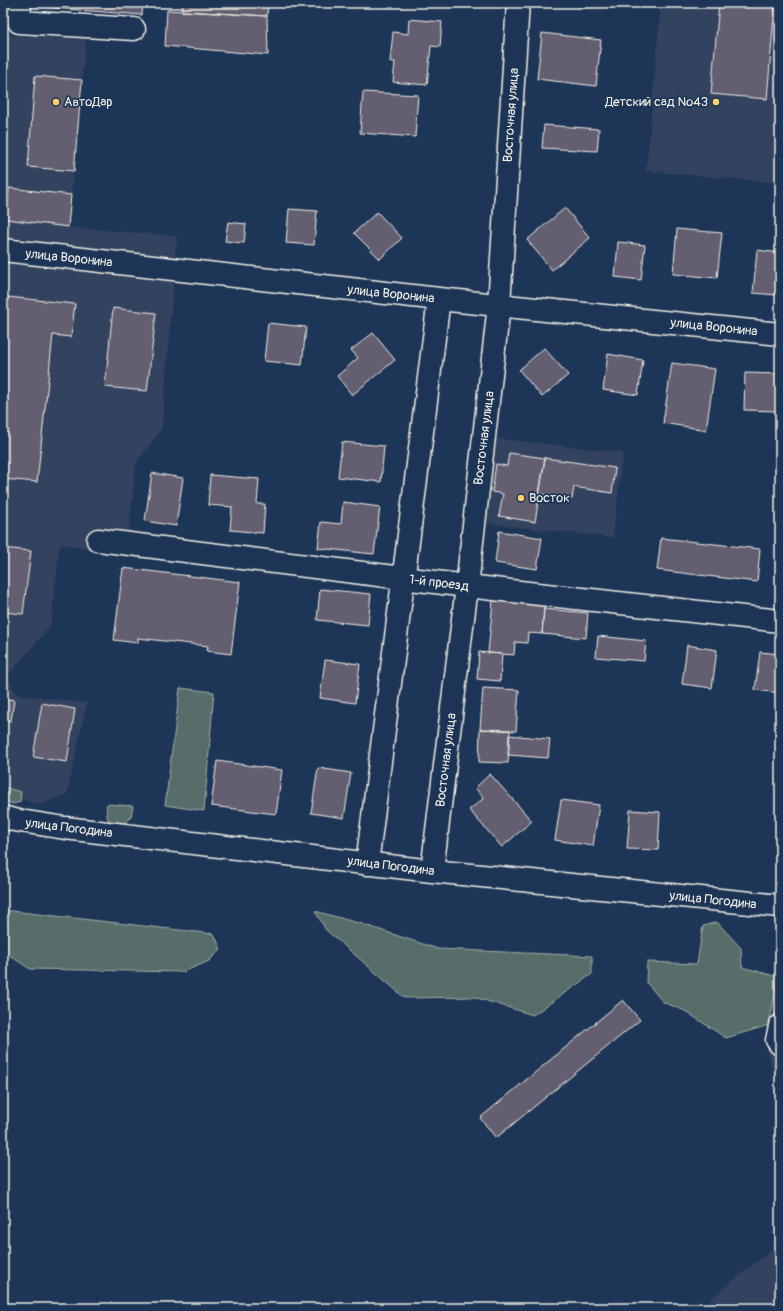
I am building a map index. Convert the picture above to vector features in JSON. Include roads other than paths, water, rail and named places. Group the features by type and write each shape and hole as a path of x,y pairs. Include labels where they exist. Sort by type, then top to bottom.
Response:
{"street":[{"path":"20,3 18,22 134,29"},
{"name":"Восточная улица","path":"432,871 467,586 499,305 518,3"},
{"name":"улица Воронина","path":"3,250 439,299 780,334"},
{"path":"368,864 439,299"},
{"name":"1-й проезд","path":"98,540 467,586 780,621"},
{"name":"улица Погодина","path":"3,817 65,828 368,864 780,906"},
{"path":"780,1026 778,1040 780,1044"}],"place":[{"name":"АвтоДар","path":"56,102"},
{"name":"Детский сад №43","path":"716,102"},
{"name":"Восток","path":"521,498"}]}
